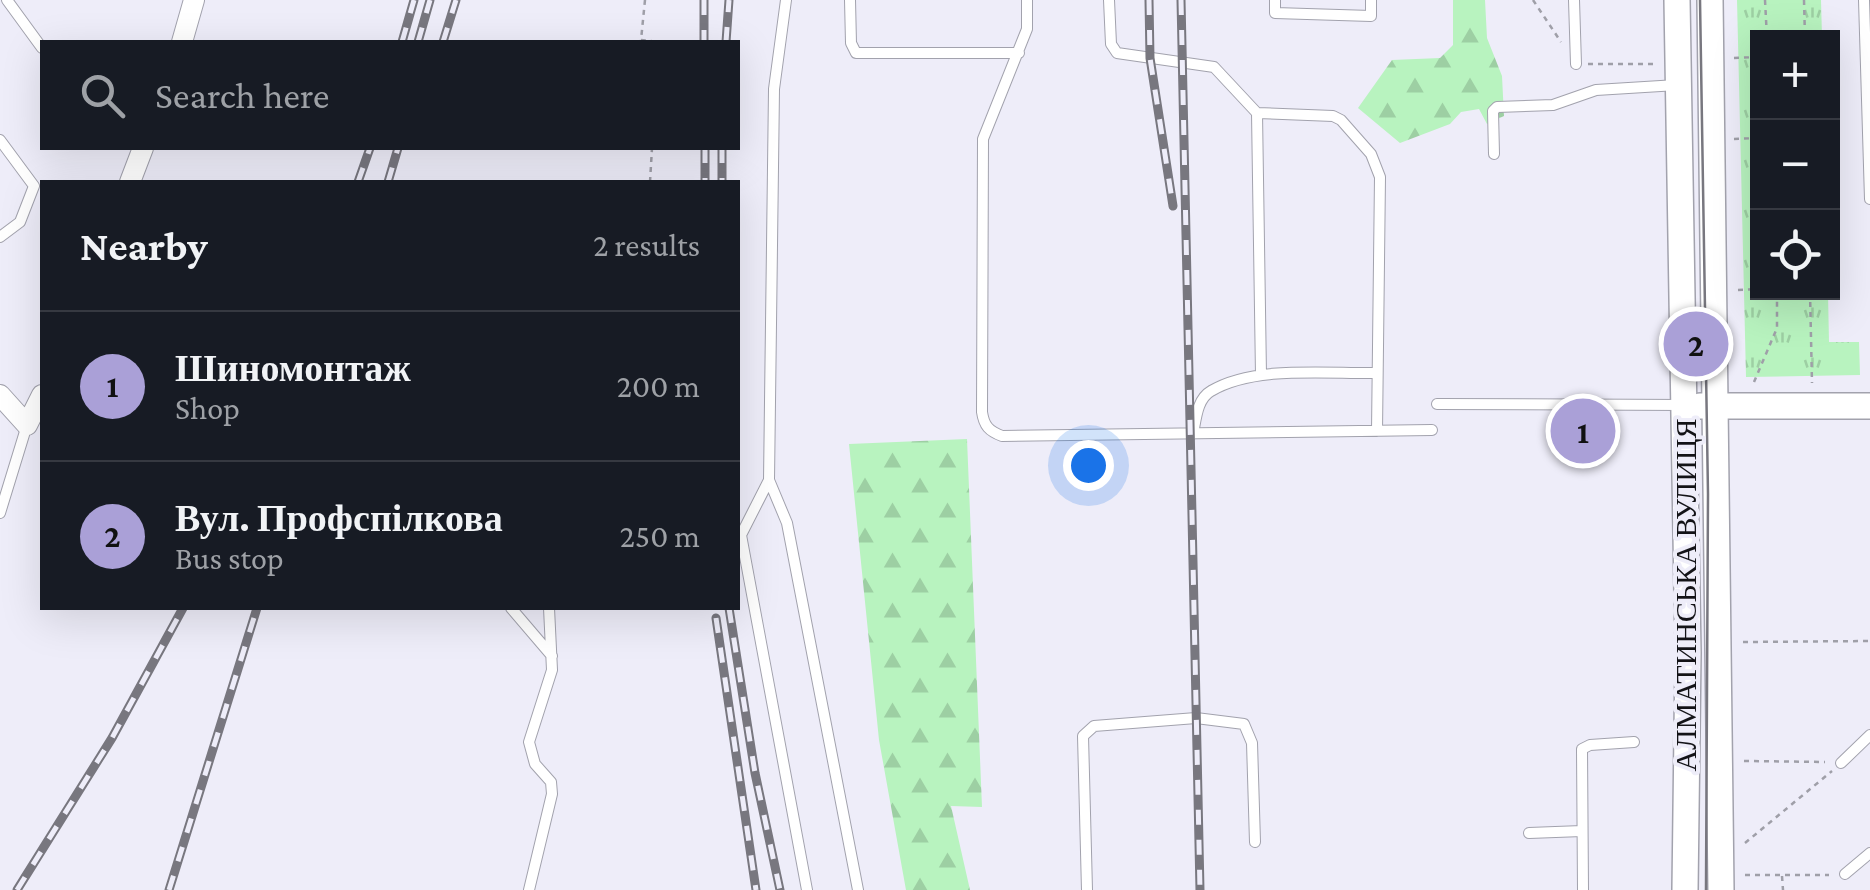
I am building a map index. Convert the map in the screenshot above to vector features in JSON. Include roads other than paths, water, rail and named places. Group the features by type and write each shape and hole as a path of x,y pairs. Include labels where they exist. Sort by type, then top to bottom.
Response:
{"street":[{"name":"АЛМАТИНСЬКА ВУЛИЦЯ","path":"1677,0 1688,653 1684,890"},
{"name":"АЛМАТИНСЬКА ВУЛИЦЯ","path":"1710,0 1721,890"},
{"path":"182,40 189,2"},
{"path":"131,180 142,150"},
{"path":"0,395 27,425 40,398"},
{"path":"1686,406 1870,406"}],"lane":[{"path":"7,0 40,45"},
{"path":"786,0 774,89 768,480 787,523 858,890"},
{"path":"850,0 851,44 856,54 1019,54"},
{"path":"1027,0 1028,28 983,139 984,422 991,432 1002,436 1432,430"},
{"path":"1109,0 1110,44 1117,53 1214,67 1257,113 1260,375"},
{"path":"1275,0 1275,13 1371,16 1371,0"},
{"path":"1574,0 1576,64"},
{"path":"1864,0 1870,199"},
{"path":"1494,154 1496,107 1553,105 1596,90 1678,85"},
{"path":"1257,113 1333,116 1347,125 1376,161 1380,177 1377,431"},
{"path":"0,140 34,186 20,222 0,237"},
{"path":"1193,434 1198,407 1209,392 1260,375 1378,373"},
{"path":"1437,404 1686,406"},
{"path":"0,513 6,477 27,425"},
{"path":"768,480 741,536 807,890"},
{"path":"513,610 552,657"},
{"path":"529,890 552,794 551,782 535,764 529,742 552,670 549,610"},
{"path":"1087,890 1083,736 1094,726 1196,718 1244,724 1252,743 1255,842"},
{"path":"1841,763 1870,735"},
{"path":"1583,890 1582,749 1634,742"},
{"path":"1528,833 1582,831"},
{"path":"1845,874 1870,853"}],"tram line":[{"path":"1700,0 1708,494 1706,890"}],"railway":[{"path":"403,40 414,0"},
{"path":"419,40 430,0"},
{"path":"444,40 456,0"},
{"path":"704,0 704,40"},
{"path":"726,40 729,0"},
{"path":"1149,0 1150,58 1173,206"},
{"path":"1181,0 1200,890"},
{"path":"359,180 369,150"},
{"path":"389,180 397,150"},
{"path":"705,150 705,180"},
{"path":"722,150 722,180"},
{"path":"17,890 112,738 182,610"},
{"path":"169,890 256,610"},
{"path":"729,610 755,773 780,890"},
{"path":"716,618 756,890"}],"place":[{"name":"Вул. Профспілкова","path":"1696,344"},
{"name":"Шиномонтаж","path":"1583,431"}]}
